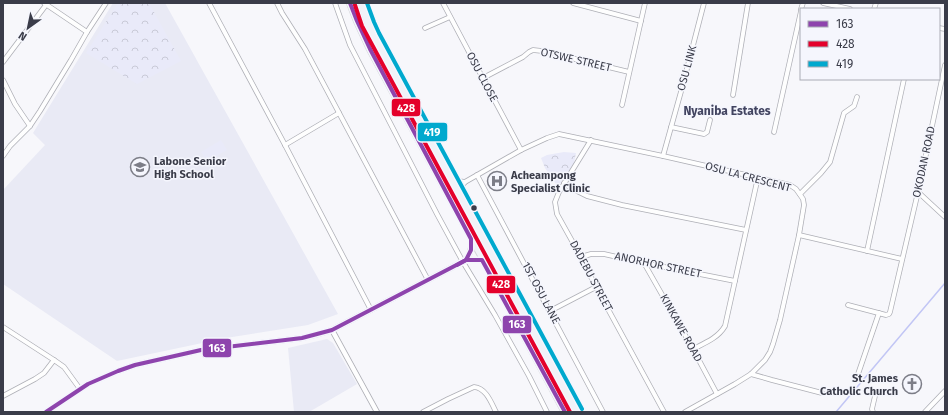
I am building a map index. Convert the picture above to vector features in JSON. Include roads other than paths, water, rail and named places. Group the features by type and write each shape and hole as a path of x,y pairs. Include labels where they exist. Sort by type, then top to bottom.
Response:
{"main road":[{"path":"350,3 356,21 370,49 565,412"},
{"path":"361,3 374,36 577,412"}],"street":[{"path":"3,156 10,146 30,126 52,93 87,32 106,3"},
{"path":"209,3 371,310"},
{"path":"277,3 282,14 305,50 428,280"},
{"path":"335,3 350,45 437,214 529,376 547,412"},
{"name":"OSU CLOSE","path":"443,3 521,150"},
{"path":"573,3 641,21"},
{"path":"622,105 645,3"},
{"name":"OSU LINK","path":"663,156 704,3"},
{"path":"733,95 748,3"},
{"path":"823,3 846,8"},
{"path":"3,62 45,4 87,32"},
{"path":"774,132 800,15"},
{"path":"425,28 450,17"},
{"name":"OTSWE STREET","path":"483,78 523,57 533,50 629,72"},
{"name":"OKODAN ROAD","path":"879,313 886,315 890,312 918,192 945,65"},
{"path":"3,80 15,104 30,126"},
{"path":"867,251 904,80"},
{"path":"800,194 830,162 844,113 854,106 857,97"},
{"path":"285,145 339,113"},
{"path":"671,127 704,134 707,132 710,120"},
{"name":"OSU LA CRESCENT","path":"458,191 465,182 521,150 547,138 560,134 758,177 796,189 803,199 804,205 799,235 780,320 773,344 765,360 751,374 685,412"},
{"name":"DADEBU STREET","path":"591,140 558,192 555,202 557,214 664,412"},
{"name":"1ST OSU LANE","path":"477,175 603,412"},
{"path":"693,349 719,335 725,326 758,177"},
{"path":"452,180 465,182"},
{"path":"564,183 587,196 622,205 746,230"},
{"path":"918,192 945,217"},
{"path":"799,235 902,259"},
{"path":"46,412 80,389 99,379 118,371 151,361 201,350 302,338 332,330 464,261 472,249 471,239"},
{"name":"ANORHOR STREET","path":"581,257 591,254 604,254 735,281"},
{"path":"464,261 482,260"},
{"name":"KINKAWE ROAD","path":"644,263 717,394"},
{"path":"550,311 596,287"},
{"path":"848,305 879,313 857,377"},
{"path":"3,326 64,368 80,389"},
{"path":"332,330 377,412"},
{"path":"3,396 36,379 44,373 54,360"},
{"path":"751,374 822,393"},
{"path":"423,412 474,387 485,392 496,412"},
{"path":"925,412 945,391"},
{"path":"872,392 875,394 872,409 873,412"}],"waterway":[{"path":"836,412 945,283"}],"place":[{"name":"Labone Senior High School","path":"140,167"},
{"name":"Acheampong Specialist Clinic","path":"497,181"},
{"name":"St. James Catholic Church","path":"912,384"}],"district":[{"name":"Nyaniba Estates","path":"727,111"}]}
